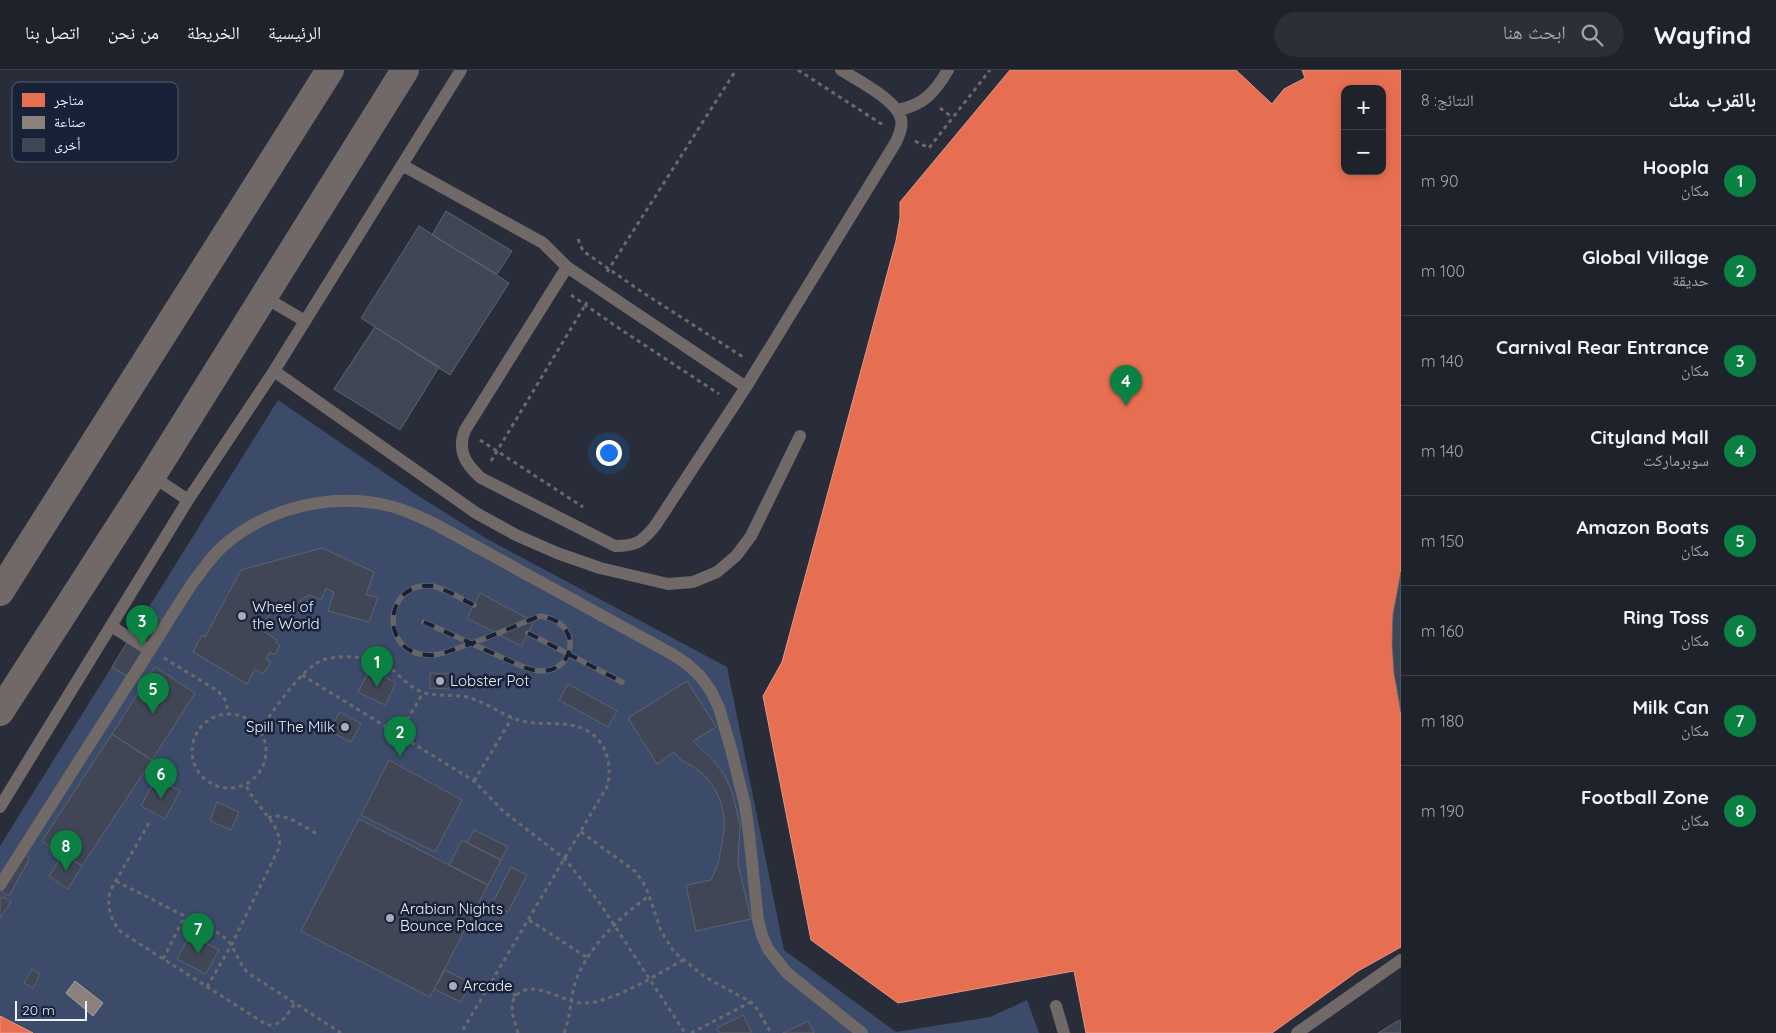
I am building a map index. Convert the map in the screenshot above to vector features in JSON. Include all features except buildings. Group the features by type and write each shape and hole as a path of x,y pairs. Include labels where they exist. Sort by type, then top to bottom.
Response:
{"street":[{"path":"0,592 330,70"},
{"path":"0,712 152,476 405,70"}],"lane":[{"path":"0,807 188,500 274,371 461,70"},
{"path":"567,267 464,430 460,440 462,452 472,470 481,478 615,546 631,546 645,538 655,526 759,366 896,142 902,126 898,110 891,102 841,70"},
{"path":"898,110 911,108 928,98 942,81 948,70"},
{"path":"402,165 543,243 567,267 746,386"},
{"path":"264,297 305,321"},
{"path":"274,371 476,513 516,535 557,553 600,568 668,584 694,582 717,572 736,556 751,536 800,436"},
{"path":"152,476 188,500"},
{"path":"0,885 193,582 222,548 259,522 301,505 346,500 391,506 433,522 672,654 700,676 718,708 739,777 749,834 758,920 768,949 787,973 862,1033"},
{"path":"111,626 149,650"},
{"path":"1297,1033 1401,960"},
{"path":"1056,1006 1064,1033"}],"path":[{"path":"578,239 583,251 589,256 759,366"},
{"path":"556,284 620,329 734,404"},
{"path":"464,430 586,509"},
{"path":"149,650 218,690 226,701 228,714"},
{"path":"259,730 302,675 315,664 323,660 339,657 365,658 387,666 414,689 423,693 468,697 512,718 533,723 568,723 581,727 593,735 602,745 608,758 610,772 608,785 461,1033"},
{"path":"302,675 474,781 514,820 565,859 583,880 614,924 685,1033"},
{"path":"399,734 423,693"},
{"path":"228,714 240,716 251,721 259,730 265,741 266,754 263,767 256,777 246,785 222,788 211,784 201,777 192,755 193,743 197,732 206,722 216,716 228,714"},
{"path":"474,781 512,718"},
{"path":"207,987 232,944 279,848 278,831 256,803 246,785"},
{"path":"268,818 273,815 282,816 319,835"},
{"path":"149,823 110,891 109,913 114,924 122,932 267,1025 274,1026 280,1023 295,1003"},
{"path":"581,832 629,866 641,879 661,931 667,942 684,960 706,977 750,1002 761,1014 771,1033"},
{"path":"116,881 220,934 232,944 242,967 248,973 341,1033"},
{"path":"564,1033 568,1025 574,986 588,958 614,924 649,896"},
{"path":"163,959 185,916"},
{"path":"529,920 588,958"},
{"path":"518,1033 511,1005 516,996 524,990 535,989 582,1003 597,1002 610,998 684,960"},
{"path":"493,980 516,996"},
{"path":"691,1033 750,1002"}],"shaded area":[{"path":"278,400 414,493 487,539 727,667 784,950 896,1032 990,1017 1027,1000 1039,1033 0,1033 0,846"}],"railway":[{"path":"424,622 462,640 472,644 482,648 515,663 520,666 530,669 540,671 552,669 561,664 567,656 570,646 569,637 564,627 554,620 540,616 479,641 468,644 436,655 412,652 401,643 395,631 393,618 396,605 404,595 416,587 437,587 474,605"},
{"path":"528,633 622,682"}],"place":[{"name":"Cityland Mall","path":"1126,406"},
{"name":"Wheel of the World","path":"242,616"},
{"name":"Carnival Rear Entrance","path":"142,646"},
{"name":"Lobster Pot","path":"440,681"},
{"name":"Hoopla","path":"377,687"},
{"name":"Amazon Boats","path":"153,714"},
{"name":"Spill The Milk","path":"345,727"},
{"name":"Global Village","path":"400,757"},
{"name":"Ring Toss","path":"161,799"},
{"name":"Football Zone","path":"66,871"},
{"name":"Arabian Nights Bounce Palace","path":"390,918"},
{"name":"Milk Can","path":"198,954"},
{"name":"Arcade","path":"453,986"}]}
